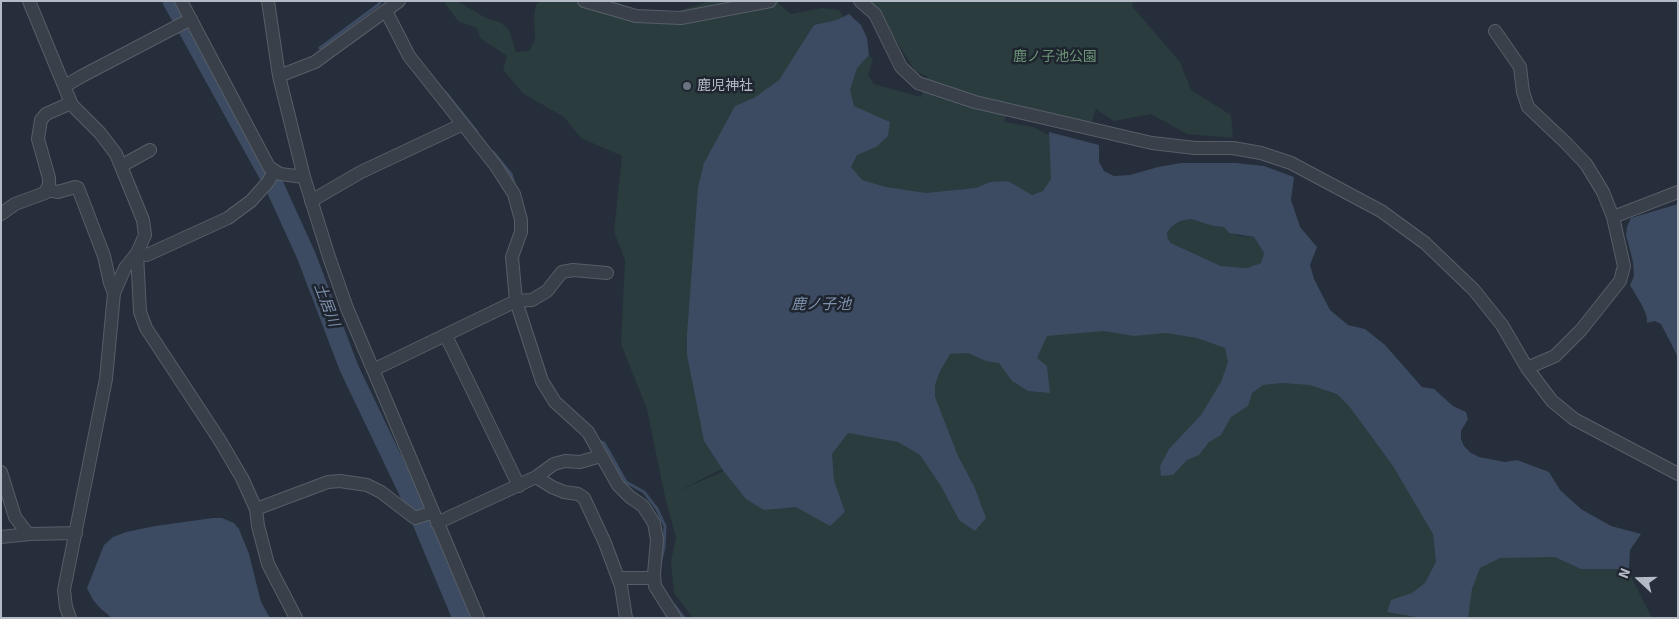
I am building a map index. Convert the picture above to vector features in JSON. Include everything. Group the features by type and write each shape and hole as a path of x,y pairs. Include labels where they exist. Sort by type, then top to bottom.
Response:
{"street":[{"path":"29,1 72,103 100,133 116,154 143,220 145,235 135,256 125,268 114,293 106,379 64,590 66,607 70,618"},
{"path":"181,1 269,167 274,171 287,175 304,177"},
{"path":"268,1 279,76 304,177 347,308 373,370 428,517 478,618"},
{"path":"279,76 315,62 399,1"},
{"path":"584,1 636,16 682,18 770,1"},
{"path":"860,1 875,14 901,67 918,83 976,102 1152,143 1195,148 1233,148 1262,153 1291,163 1381,211 1425,243 1467,283 1502,326 1526,368 1552,401 1574,418 1678,474"},
{"path":"386,10 409,56 496,166 514,194 521,220 521,232 512,256 516,301 542,381 555,402 588,432 618,485 643,506 654,523 657,540 655,586 675,618"},
{"path":"65,86 191,19"},
{"path":"1494,31 1520,67 1523,92 1528,107 1586,164 1603,192 1613,217 1624,266 1620,281 1581,330 1555,356 1526,368"},
{"path":"1,214 15,204 44,193 46,190 49,185 49,178 38,139 41,120 46,114 72,103"},
{"path":"312,201 361,172 463,124"},
{"path":"121,166 150,150"},
{"path":"105,263 147,255 228,218 251,201 268,182 274,171"},
{"path":"46,190 58,192 75,187 78,188 114,293"},
{"path":"1613,217 1678,192"},
{"path":"135,256 140,312 146,328 220,439 242,478 256,510 258,526 268,564 296,618"},
{"path":"373,370 516,301 532,300 547,291 562,272 573,270 607,273"},
{"path":"446,336 519,486"},
{"path":"256,510 328,482 340,481 367,485 428,517 519,486 554,464 565,461 580,462 601,456"},
{"path":"1,472 15,518 28,534"},
{"path":"536,477 552,487 564,492 578,494 584,498 606,543 618,578 626,618"},
{"path":"1,537 28,534 76,533"},
{"path":"618,578 654,578"}],"green space":[{"name":"鹿ノ子池公園","path":"457,1 486,18 500,22 509,30 516,52 529,51 535,40 534,16 536,5 539,1 614,1 651,15 669,14 710,1 778,1 791,14 822,8 839,10 873,60 868,75 874,84 921,97 928,77 915,71 877,9 866,1 1134,1 1132,6 1180,62 1191,90 1231,115 1233,138 1187,134 1151,114 1114,121 1096,109 1091,124 1010,103 1004,122 1033,127 1068,144 1069,182 704,441 722,469 678,491 736,466 816,450 919,360 1037,320 1158,320 1353,385 1451,539 1438,618 693,618 674,593 671,561 676,537 665,497 647,409 621,344 625,260 614,232 622,156 581,138 564,117 524,94 503,70 507,56 480,38 477,28 458,21 444,2"},
{"path":"1191,219 1213,226 1224,227 1238,236 1254,237 1264,253 1261,263 1247,268 1221,266 1171,243 1167,233 1171,227 1180,221"},
{"path":"1489,549 1623,561 1652,618 1456,618 1468,566"}],"water":[{"name":"鹿ノ子池","path":"849,14 861,25 867,38 869,55 857,68 850,90 854,106 890,122 888,136 876,147 857,155 851,167 862,180 886,187 926,193 976,188 990,182 1008,181 1032,195 1043,191 1051,179 1049,132 1099,145 1099,162 1104,171 1114,176 1130,175 1181,163 1236,163 1264,166 1294,177 1291,200 1300,227 1317,247 1310,265 1314,279 1330,310 1348,325 1365,329 1385,345 1422,387 1434,389 1453,406 1466,412 1468,419 1461,431 1461,439 1464,446 1471,453 1479,457 1505,462 1517,460 1549,472 1560,490 1581,509 1611,526 1641,534 1630,550 1629,569 1581,569 1555,557 1500,558 1480,568 1472,589 1468,618 1422,618 1387,612 1391,600 1412,593 1425,583 1436,562 1433,534 1393,466 1349,406 1337,394 1310,385 1282,383 1263,385 1252,393 1248,406 1231,417 1221,435 1209,442 1199,455 1187,460 1173,475 1161,476 1160,466 1169,449 1201,415 1221,382 1228,362 1225,348 1197,338 1166,333 1134,336 1104,331 1047,336 1037,358 1047,366 1050,393 1028,391 1012,381 999,363 986,361 968,353 950,354 939,373 935,385 935,397 958,456 974,486 986,518 975,531 959,520 941,486 920,455 898,442 848,433 832,454 834,480 845,512 830,526 796,507 764,510 746,499 722,469 704,441 687,355 698,187 704,163 735,106 754,98 779,80 814,25 837,20","holes":["1191,219 1213,226 1224,227 1229,233 1254,237 1264,253 1261,263 1247,268 1221,266 1171,243 1168,239 1167,233 1171,227 1180,221"]},
{"path":"1678,204 1678,357 1661,324 1655,321 1647,323 1643,307 1630,285 1634,276 1633,262 1626,235 1631,218"},
{"path":"222,518 234,523 239,529 249,554 261,602 270,618 112,618 93,600 87,588 104,545 113,537 126,532 155,526"}],"waterway":[{"name":"土居川","path":"172,1 275,187 306,255 349,368 416,508 462,618"},
{"path":"320,48 381,1"},
{"path":"445,92 477,132"},
{"path":"493,152 511,174 514,184"},
{"path":"598,441 604,443 626,482 644,492 657,509 665,526 661,560"},
{"path":"674,605 684,618"}],"place":[{"name":"鹿児神社","path":"687,86"}]}
